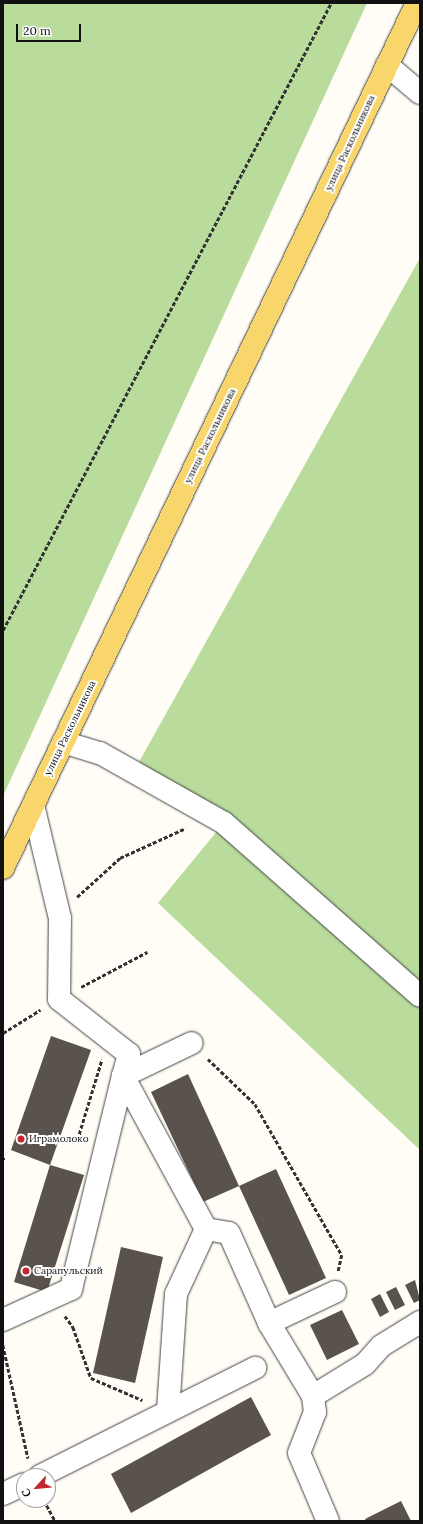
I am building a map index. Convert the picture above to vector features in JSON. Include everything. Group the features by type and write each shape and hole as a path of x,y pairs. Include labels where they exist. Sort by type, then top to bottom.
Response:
{"main road":[{"name":"улица Раскольникова","path":"3,868 417,3"}],"lane":[{"path":"387,64 420,93"},
{"path":"63,742 100,753 224,824 420,996"},
{"path":"3,1320 71,1289 129,1054 59,999 60,918 33,805"},
{"path":"123,1076 192,1043"},
{"path":"123,1076 206,1229"},
{"path":"206,1229 229,1233 270,1323 313,1396 315,1412 299,1453 328,1521"},
{"path":"168,1412 176,1294 206,1229"},
{"path":"270,1323 335,1292"},
{"path":"313,1396 365,1364 381,1346 420,1322"},
{"path":"34,1468 168,1412 255,1368"},
{"path":"3,1494 16,1488"}],"path":[{"path":"3,630 331,3"},
{"path":"60,918 89,883 120,858 210,816"},
{"path":"192,1043 255,1104 311,1198 342,1255 335,1292"},
{"path":"51,1298 73,1327 91,1378 168,1412"},
{"path":"3,1345 34,1468"},
{"path":"48,1508 55,1521"}],"green space":[{"path":"3,3 367,3 3,796"},
{"path":"420,258 420,1150 158,903 227,819 139,762"}],"building":[{"path":"51,1036 91,1050 50,1165 11,1150"},
{"path":"188,1074 239,1186 203,1202 151,1092"},
{"path":"50,1165 84,1175 47,1292 14,1282"},
{"path":"276,1169 326,1278 289,1295 239,1186"},
{"path":"121,1247 163,1257 135,1383 93,1373"},
{"path":"415,1280 420,1300 414,1303 405,1285"},
{"path":"396,1287 405,1305 395,1310 386,1292"},
{"path":"380,1294 389,1312 380,1317 371,1299"},
{"path":"342,1310 359,1344 327,1360 310,1325"},
{"path":"251,1397 271,1435 131,1513 111,1474"},
{"path":"401,1501 411,1521 366,1521 365,1519"}],"place":[{"name":"Играмолоко","path":"21,1139"},
{"name":"Сарапульский","path":"26,1271"}]}
